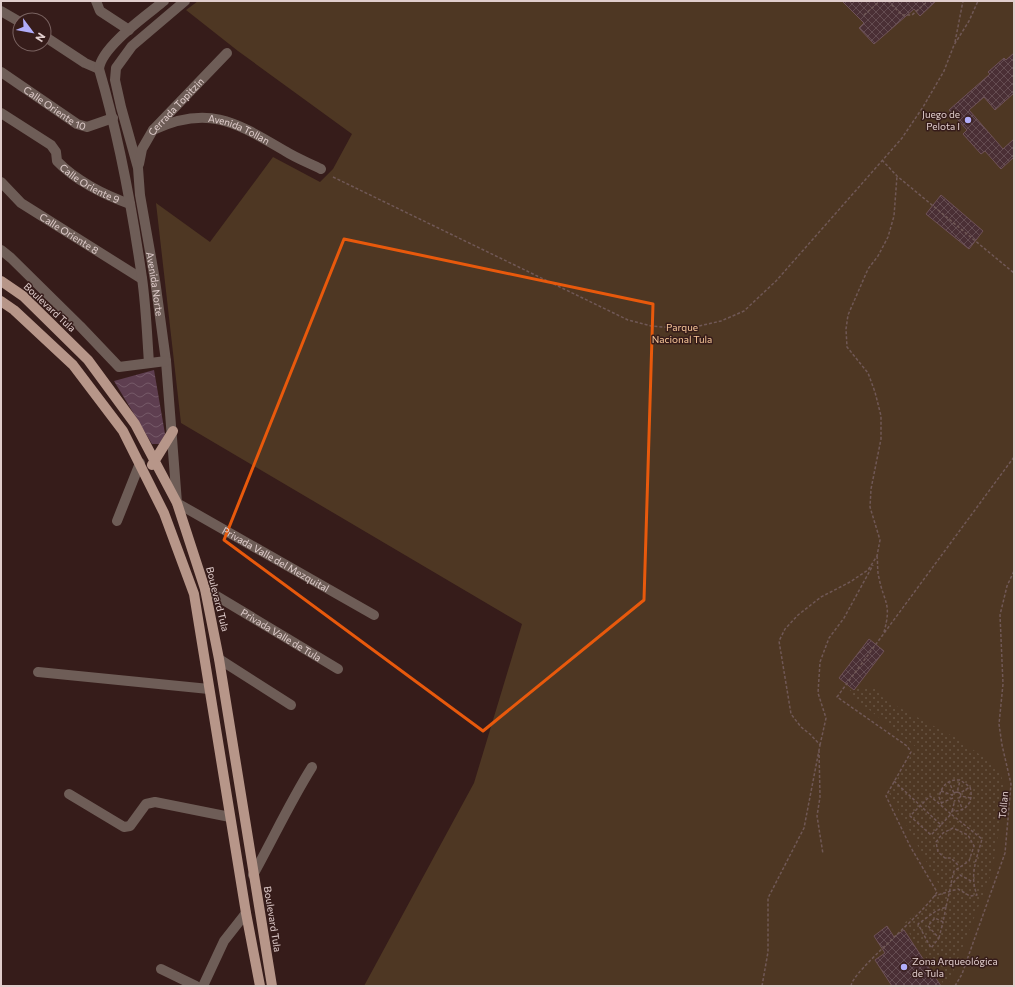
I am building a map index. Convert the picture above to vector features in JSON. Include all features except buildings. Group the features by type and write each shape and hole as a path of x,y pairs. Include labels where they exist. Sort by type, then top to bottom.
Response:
{"main road":[{"name":"Boulevard Tula","path":"1,281 23,296 88,360 135,424 177,503 205,589 219,659 272,986"},
{"path":"1,301 14,310 73,365 123,431 164,512 194,594 246,913 260,986"},
{"path":"146,476 172,431"}],"street":[{"path":"1,5 3,1"},
{"path":"96,1 100,11 129,30"},
{"path":"52,41 85,63 99,69 103,57 129,30 164,1"},
{"name":"Avenida Norte","path":"177,503 166,361 140,195 138,168 117,92 116,68 132,46 185,1"},
{"path":"1,11 12,17"},
{"name":"Cerrada Topitzin","path":"138,168 142,148 154,130 227,53"},
{"name":"Avenida Norte","path":"99,69 113,118 130,204 142,279 149,363"},
{"name":"Calle Oriente 10","path":"1,72 77,124 87,127 113,118"},
{"name":"Calle Oriente 9","path":"1,113 51,145 56,152 57,161 64,169 111,198 130,204"},
{"name":"Avenida Tollan","path":"154,130 169,123 193,117 222,119 247,129 287,152 321,169"},
{"name":"Calle Oriente 8","path":"1,182 21,202 142,279"},
{"path":"1,250 59,305 119,367 166,361"},
{"path":"117,521 140,463"},
{"name":"Privada Valle del Mezquital","path":"177,503 374,615"},
{"name":"Privada Valle de Tula","path":"205,589 338,669"},
{"path":"219,659 291,704"},
{"path":"38,672 209,689"},
{"path":"253,875 278,832 294,794 312,767"},
{"path":"69,794 124,827 130,826 146,804 154,802 230,817"},
{"path":"203,986 224,941 246,913"},
{"path":"161,969 196,986"}],"path":[{"path":"864,15 880,1"},
{"path":"888,1 902,15 912,15 928,1"},
{"path":"333,177 628,320 651,326 675,328 721,322 744,311 776,281 902,138 923,107 944,71 954,45 963,1"},
{"path":"954,45 969,21 978,1"},
{"path":"882,160 897,176 1014,273"},
{"path":"883,634 889,615 886,597 879,578 877,556 880,540 870,507 871,489 881,439 881,416 875,392 868,373 847,347 846,329 848,315 868,269 878,256 888,237 894,216 897,176"},
{"path":"934,896 936,892 910,846 886,796 911,752 907,746 837,697 1014,457"},
{"path":"823,854 817,816 820,797 820,745 801,727 791,714 779,641 785,629 798,615 821,597 850,582 868,570 877,556"},
{"path":"762,986 768,952 768,898 804,828 826,718 818,693 820,662 829,638 844,618 877,556"},
{"name":"Tollan","path":"955,986 962,974 1005,852 1011,784 999,724 1003,684 1000,615 1006,586 1014,571"},
{"path":"941,803 957,792 960,780"},
{"path":"943,807 939,796 941,791 949,782 960,780 970,787 972,798 969,805 963,810 952,811"},
{"path":"894,781 940,825"},
{"path":"851,986 856,975 934,896 958,889 970,896 977,895 973,882 973,873 982,839 951,814 930,796 910,816 931,835 951,814 955,800 949,782"},
{"path":"957,792 960,793 970,787"},
{"path":"941,791 953,795"},
{"path":"955,800 958,799 960,793"},
{"path":"960,796 972,798"},
{"path":"958,799 963,810"},
{"path":"946,907 936,911 918,924 931,948 939,938 950,892 954,871 968,861 974,846 968,835 953,828 943,833 936,842 938,852 945,858 951,858 959,866"},
{"path":"951,885 960,876 973,882"},
{"path":"939,938 928,926 935,918 943,922"}],"highlighted area":[{"path":"344,239 653,304 644,600 483,731 224,540"}],"green space":[{"name":"Parque Nacional Tula","path":"198,1 1014,1 1014,986 364,986 474,783 522,624 181,423 156,203 210,242 273,157 320,182 333,169 352,134 238,51 186,10"},
{"path":"853,687 874,688 885,700 958,739 1000,769 1005,793 992,872 949,982 945,986 903,924 943,892 889,793 916,747 848,693"}],"water":[{"path":"154,370 165,434 160,444 152,444 114,381"}],"place":[{"name":"Juego de Pelota I","path":"968,120"},
{"name":"Zona Arqueológica de Tula","path":"904,967"}]}
